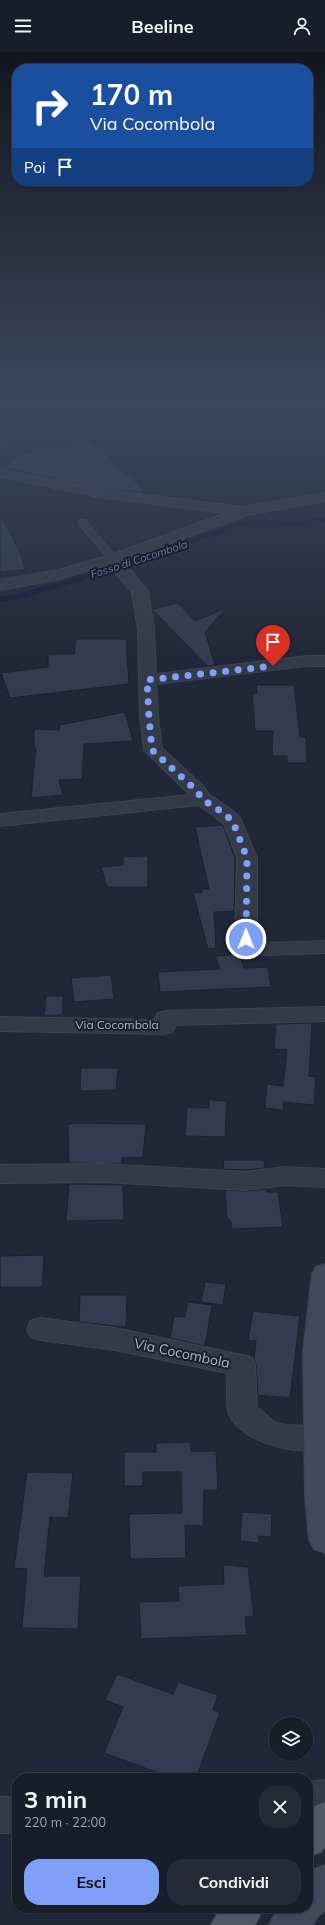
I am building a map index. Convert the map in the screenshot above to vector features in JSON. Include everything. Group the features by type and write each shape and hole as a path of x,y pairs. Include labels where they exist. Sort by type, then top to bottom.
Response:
{"main road":[{"path":"313,1833 325,1820"},
{"path":"230,1925 241,1913"}],"street":[{"path":"80,489 114,495 209,505 244,511"},
{"path":"0,585 117,564 244,511 325,497"},
{"path":"117,564 140,591 146,629 147,680 152,750 197,791 202,799 225,814 233,822 247,858 246,939 252,947 268,949 325,947"},
{"path":"147,680 306,661 325,661"},
{"path":"0,820 202,799"},
{"name":"Via Cocombola","path":"0,1024 164,1028 166,1018 325,1014"},
{"path":"0,1174 103,1173 245,1181 286,1176 325,1178"},
{"path":"325,1274 317,1352 320,1496 325,1539"},
{"name":"Via Cocombola","path":"41,1330 115,1340 241,1365 244,1412 264,1430 286,1437 319,1438"},
{"path":"313,1799 325,1798"},
{"path":"0,1815 12,1815"},
{"path":"313,1896 325,1883"},
{"path":"288,1925 299,1913"}],"lane":[{"path":"82,522 117,564"}],"building":[{"path":"112,489 142,489 145,493"},
{"path":"0,515 21,554 25,570 0,572"},
{"path":"178,603 195,621 226,608 205,632 215,665 207,666 152,609"},
{"path":"76,639 126,639 129,684 10,698 1,673 48,667 48,654 74,654"},
{"path":"256,685 294,685 300,737 306,737 307,763 287,763 287,756 272,756 273,731 255,731 252,693 257,693"},
{"path":"125,712 133,741 84,744 82,779 59,780 63,795 31,798 36,748 34,748 34,729 59,730 60,725"},
{"path":"223,825 235,859 234,911 214,912 216,948 208,949 193,893 202,892 201,889 209,889 195,827"},
{"path":"148,856 148,887 107,887 101,867 123,865 123,857"},
{"path":"239,954 244,968 268,967 271,987 160,992 158,972 220,969 215,956"},
{"path":"111,975 114,999 74,1002 71,978"},
{"path":"46,996 63,996 63,1015 44,1016"},
{"path":"312,1023 309,1076 316,1077 314,1105 284,1102 283,1110 265,1108 267,1084 283,1086 287,1050 274,1049 276,1024"},
{"path":"81,1068 118,1068 116,1090 80,1091"},
{"path":"209,1100 227,1101 225,1137 185,1136 187,1107 209,1108"},
{"path":"68,1124 146,1124 143,1157 122,1158 122,1164 69,1163"},
{"path":"223,1160 264,1160 265,1168 245,1170 224,1169"},
{"path":"69,1184 123,1185 124,1220 66,1221"},
{"path":"267,1189 267,1192 278,1192 283,1227 232,1229 231,1221 227,1218 225,1190 245,1191"},
{"path":"44,1255 42,1287 0,1287 0,1256"},
{"path":"205,1282 226,1284 223,1305 201,1302"},
{"path":"80,1295 127,1295 126,1327 79,1322"},
{"path":"188,1302 212,1305 205,1346 170,1338 174,1316 185,1317"},
{"path":"253,1311 300,1316 290,1398 258,1395 256,1365 254,1359 256,1341 248,1340"},
{"path":"190,1442 191,1451 216,1451 218,1490 204,1491 203,1526 185,1525 186,1558 130,1559 129,1514 182,1513 181,1472 143,1472 143,1486 124,1486 124,1452 156,1452 156,1443"},
{"path":"27,1472 73,1473 68,1518 50,1517 44,1576 81,1576 78,1629 22,1628 27,1569 14,1568"},
{"path":"242,1512 272,1514 271,1537 259,1536 259,1543 240,1541"},
{"path":"223,1565 248,1567 254,1616 245,1617 247,1635 141,1639 139,1602 179,1601 178,1586 224,1584"},
{"path":"117,1674 173,1694 178,1682 218,1695 213,1710 220,1713 198,1773 159,1773 104,1753 123,1707 105,1700"}],"waterway":[{"name":"Fosso di Cocombola","path":"49,588 130,564 192,540 248,522 302,523 325,520"},
{"name":"Fosso di Cocombola","path":"0,599 17,597 52,587"}],"route":[{"path":"246,939 247,858 233,822 225,814 202,799 197,791 152,750 147,680 273,666"}]}
